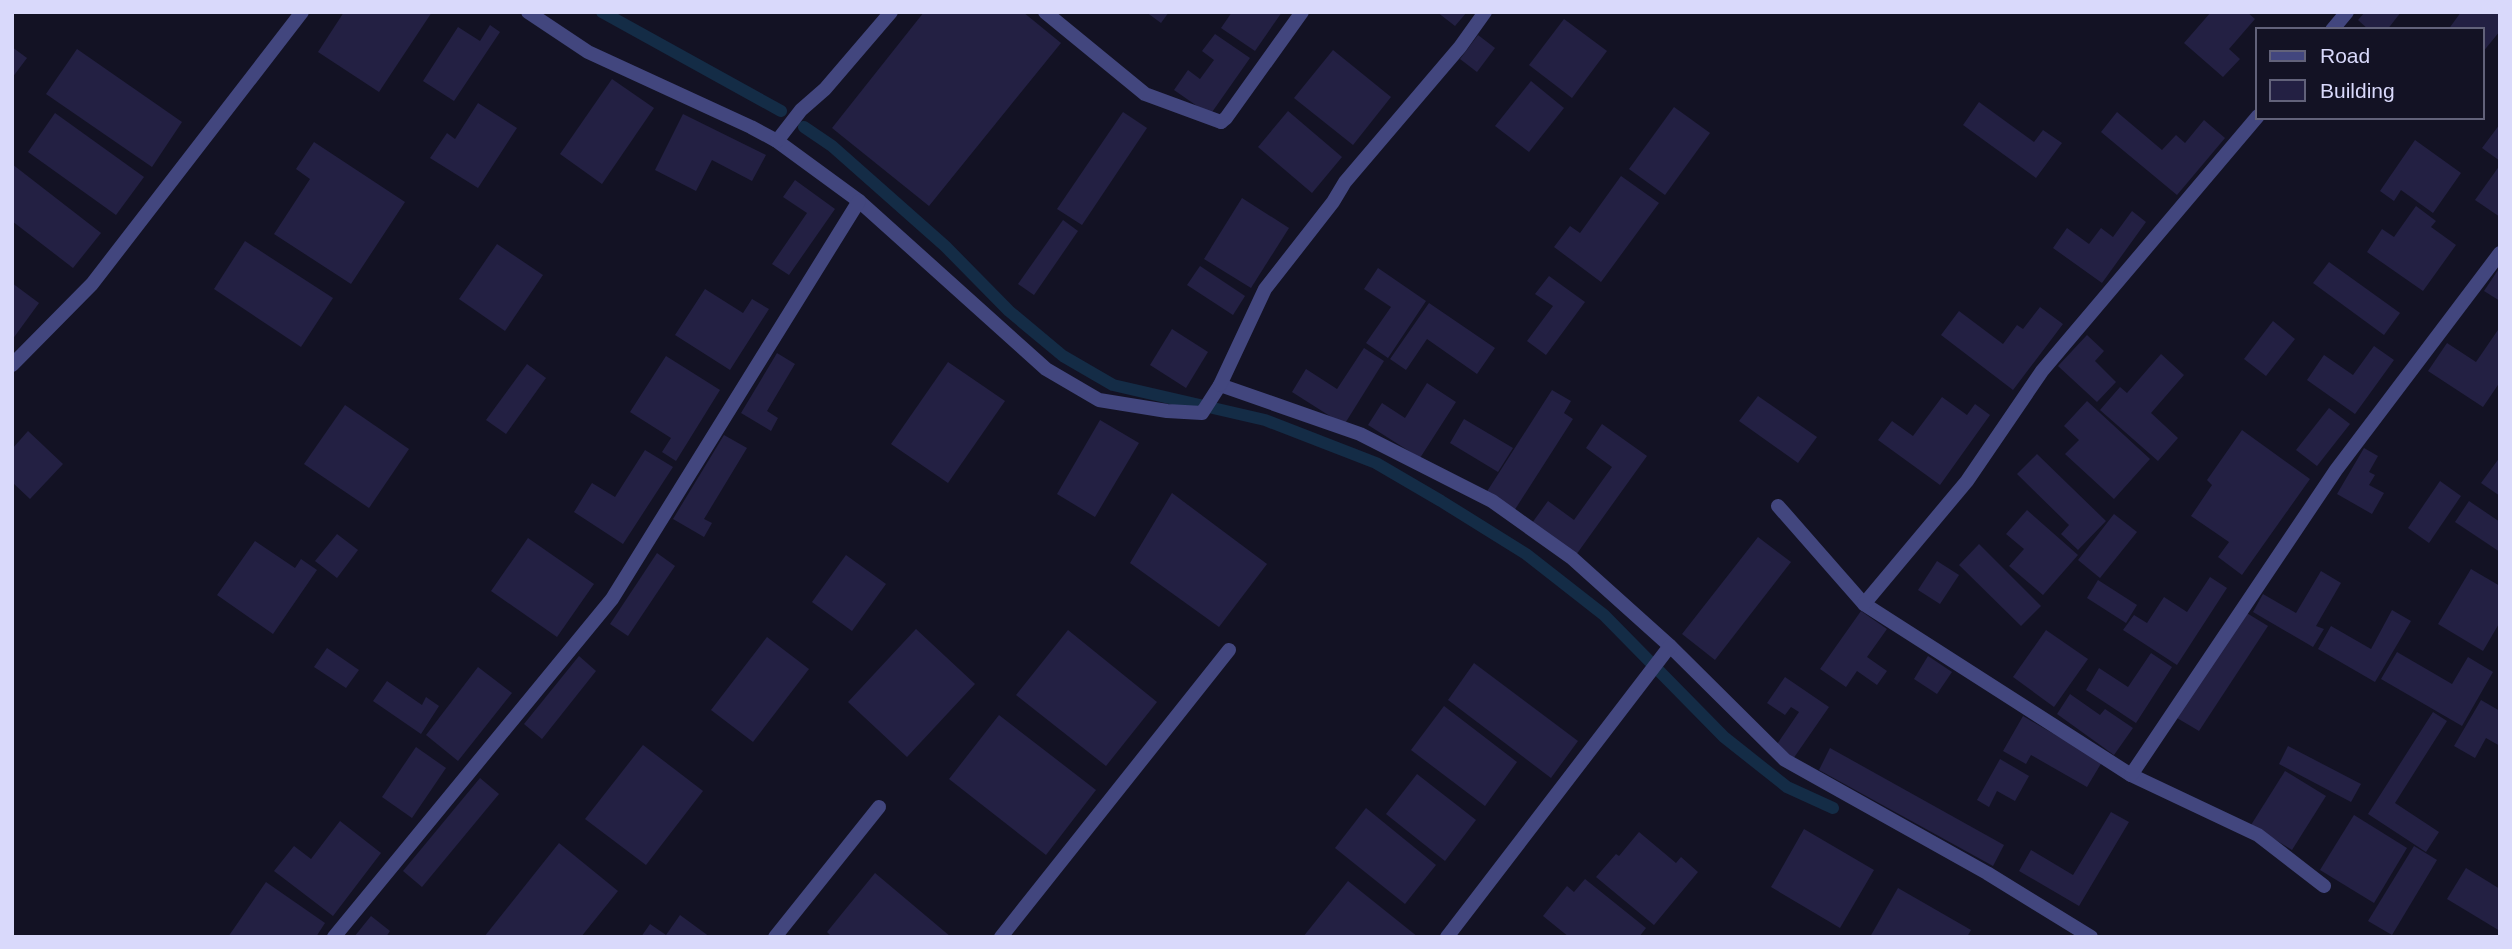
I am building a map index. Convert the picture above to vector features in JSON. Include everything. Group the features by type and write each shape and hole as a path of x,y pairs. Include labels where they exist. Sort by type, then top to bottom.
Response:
{"street":[{"path":"528,12 588,52 751,127 777,142 859,201 1046,369 1099,400 1167,411 1202,413 1220,385 1265,289 1333,202 1345,181 1460,47 1485,12"},
{"path":"777,142 801,110 825,89 891,12"},
{"path":"1045,12 1145,94 1221,122 1302,12"},
{"path":"2334,28 2347,12"},
{"path":"12,366 92,284 298,14"},
{"path":"1864,604 1967,481 2042,371 2256,118"},
{"path":"334,937 612,599 859,201"},
{"path":"2131,775 2336,470 2500,253"},
{"path":"1220,385 1360,434 1492,501 1572,558 1670,646 1785,760 1987,873 2091,937"},
{"path":"1777,506 1864,604 2131,775 2258,835 2324,886"},
{"path":"1447,937 1670,646"},
{"path":"1002,937 1229,650"},
{"path":"775,937 879,807"}],"building":[{"path":"344,12 432,12 379,92 318,52"},
{"path":"924,12 1023,12 1061,43 929,206 832,128"},
{"path":"1146,12 1169,12 1161,23"},
{"path":"1232,12 1282,12 1255,51 1221,28"},
{"path":"1437,12 1467,12 1455,26"},
{"path":"2211,12 2247,12 2255,19 2229,49 2240,59 2223,77 2184,43"},
{"path":"2365,12 2401,12 2389,28 2367,28 2358,20"},
{"path":"2461,12 2500,12 2500,31 2484,51 2484,28 2449,28"},
{"path":"1564,19 1607,51 1572,98 1529,65"},
{"path":"490,25 500,32 454,101 423,81 458,27 480,41"},
{"path":"1215,34 1250,58 1210,115 1174,90 1188,70 1200,79 1214,60 1202,51"},
{"path":"1478,35 1495,48 1477,72 1460,59"},
{"path":"12,47 27,58 12,78"},
{"path":"77,49 182,122 152,167 46,94"},
{"path":"1333,50 1391,97 1353,145 1294,98"},
{"path":"612,79 654,108 602,184 560,154"},
{"path":"1531,81 1564,108 1529,152 1495,126"},
{"path":"1979,102 2034,142 2043,130 2062,143 2036,178 1963,125"},
{"path":"478,103 517,128 478,188 430,158 447,133 455,139"},
{"path":"1674,107 1710,133 1665,195 1629,169"},
{"path":"1288,111 1342,157 1312,193 1258,147"},
{"path":"1123,112 1147,128 1082,225 1057,209"},
{"path":"2117,112 2162,150 2176,135 2185,143 2204,120 2225,138 2177,195 2101,132"},
{"path":"55,113 144,177 116,215 28,152"},
{"path":"683,114 766,155 752,181 712,160 696,191 655,170"},
{"path":"2500,124 2500,161 2482,148"},
{"path":"2415,140 2461,173 2433,213 2401,190 2394,201 2380,191"},
{"path":"314,142 405,202 351,284 274,234 310,179 296,169"},
{"path":"12,164 101,233 73,268 12,221"},
{"path":"2500,165 2500,217 2475,200"},
{"path":"1621,176 1659,203 1601,282 1554,247 1570,226 1580,233"},
{"path":"795,180 835,209 789,275 772,264 807,213 783,197"},
{"path":"1242,198 1289,228 1251,288 1204,259"},
{"path":"2416,206 2436,221 2431,227 2456,245 2423,291 2367,252 2382,229 2394,237"},
{"path":"2132,211 2146,222 2102,283 2053,248 2067,228 2089,244 2101,228 2113,237"},
{"path":"1063,220 1078,231 1034,295 1018,284"},
{"path":"245,241 333,298 301,347 214,289"},
{"path":"497,244 543,275 505,331 459,299"},
{"path":"2329,262 2400,313 2384,335 2313,283"},
{"path":"1200,266 1245,296 1233,315 1187,285"},
{"path":"2500,267 2500,301 2484,291"},
{"path":"1378,268 1426,301 1388,358 1366,343 1391,307 1364,289"},
{"path":"1549,276 1585,302 1546,355 1527,341 1553,306 1535,294"},
{"path":"12,283 39,303 12,340"},
{"path":"705,289 743,313 752,299 769,309 730,370 675,335"},
{"path":"1429,303 1495,348 1477,374 1427,339 1406,370 1390,359"},
{"path":"2040,307 2063,324 2013,390 1941,335 1959,311 2003,344 2017,325 2023,329"},
{"path":"2273,321 2295,339 2266,376 2244,359"},
{"path":"2500,327 2500,382 2483,407 2428,371 2447,343 2476,362"},
{"path":"1172,329 1208,352 1186,388 1150,365"},
{"path":"2087,335 2104,351 2095,361 2116,382 2097,402 2058,366"},
{"path":"2374,346 2394,360 2355,414 2307,380 2324,355 2353,375"},
{"path":"1364,348 1384,361 1344,425 1292,392 1306,369 1337,389"},
{"path":"777,353 795,364 767,411 778,418 771,431 741,413"},
{"path":"2161,354 2184,375 2151,413 2178,438 2158,461 2100,410 2120,387 2127,393"},
{"path":"666,356 720,390 676,461 662,452 671,438 630,412"},
{"path":"948,362 1005,401 948,483 891,444"},
{"path":"527,364 546,378 506,434 486,420"},
{"path":"1427,383 1456,402 1420,458 1368,425 1382,403 1405,418"},
{"path":"1552,390 1571,401 1564,413 1573,419 1514,511 1486,493"},
{"path":"1758,396 1817,437 1798,463 1739,421"},
{"path":"1942,397 1967,415 1975,404 1990,415 1940,485 1878,440 1892,421 1913,436"},
{"path":"2087,401 2150,459 2114,499 2065,454 2079,440 2064,426"},
{"path":"345,405 409,449 369,508 304,464"},
{"path":"2329,408 2350,424 2317,466 2296,450"},
{"path":"1464,419 1513,448 1498,472 1450,443"},
{"path":"1100,420 1139,443 1095,517 1057,494"},
{"path":"1602,424 1647,456 1576,555 1532,523 1548,501 1574,520 1612,467 1586,448"},
{"path":"2242,430 2310,479 2242,575 2218,557 2229,542 2191,516 2212,485 2207,480"},
{"path":"28,431 63,464 30,499 12,482 12,449"},
{"path":"724,435 747,448 704,519 712,523 704,537 673,519"},
{"path":"2364,448 2378,456 2369,472 2375,475 2369,485 2384,493 2372,514 2337,494"},
{"path":"645,450 673,467 623,544 574,512 592,483 615,497"},
{"path":"2037,454 2106,521 2078,550 2061,534 2069,525 2017,474"},
{"path":"2500,457 2500,496 2481,483"},
{"path":"2440,481 2461,496 2429,543 2408,528"},
{"path":"1172,493 1267,564 1219,627 1130,563"},
{"path":"2469,501 2500,522 2500,552 2455,522"},
{"path":"2027,510 2078,555 2043,595 2009,566 2024,549 2006,534"},
{"path":"2114,514 2137,532 2100,578 2078,560"},
{"path":"337,534 358,550 337,578 315,561"},
{"path":"1758,537 1791,562 1715,660 1682,634"},
{"path":"528,538 594,584 557,637 491,591"},
{"path":"255,541 295,568 301,559 317,570 273,634 217,595"},
{"path":"1979,544 2041,606 2021,626 1959,565"},
{"path":"657,553 675,566 628,636 610,624"},
{"path":"846,555 886,584 852,631 812,602"},
{"path":"1937,561 1959,575 1940,604 1918,590"},
{"path":"2471,569 2500,586 2500,622 2483,651 2438,624"},
{"path":"2321,571 2341,583 2316,626 2324,629 2313,647 2253,612 2263,594 2296,613"},
{"path":"2210,577 2227,588 2177,665 2123,630 2134,615 2147,623 2164,597 2187,612"},
{"path":"2098,580 2137,605 2126,623 2087,598"},
{"path":"2392,610 2411,621 2375,682 2318,649 2331,626 2371,649"},
{"path":"1861,611 1887,629 1867,657 1887,671 1877,685 1857,671 1846,687 1820,669"},
{"path":"2245,612 2268,626 2199,731 2177,718"},
{"path":"916,629 975,684 907,757 848,702"},
{"path":"1068,630 1157,702 1106,766 1016,695"},
{"path":"2046,630 2088,659 2054,707 2013,677"},
{"path":"767,637 809,669 753,742 711,710"},
{"path":"327,648 359,670 346,688 314,667"},
{"path":"2397,652 2452,684 2468,657 2493,672 2462,726 2381,679"},
{"path":"2151,653 2172,667 2136,723 2086,690 2099,668 2128,687"},
{"path":"579,656 596,671 542,739 524,724"},
{"path":"1928,656 1952,672 1937,694 1914,679"},
{"path":"1474,663 1578,741 1551,778 1448,700"},
{"path":"478,667 512,693 458,761 426,735"},
{"path":"1785,677 1829,707 1793,759 1775,747 1799,712 1791,707 1785,715 1767,703"},
{"path":"387,681 422,705 426,697 439,706 421,734 373,701"},
{"path":"2070,694 2100,715 2105,709 2133,728 2114,755 2057,714"},
{"path":"2481,700 2500,711 2500,746 2486,738 2475,758 2454,746"},
{"path":"1444,706 1517,762 1485,806 1411,750"},
{"path":"2433,712 2447,721 2395,803 2439,832 2426,852 2368,814"},
{"path":"999,715 1096,790 1046,855 949,779"},
{"path":"2023,716 2102,762 2087,787 2031,755 2026,764 2003,751"},
{"path":"643,745 703,791 646,865 585,819"},
{"path":"2288,746 2361,784 2351,802 2279,764"},
{"path":"416,747 446,768 412,818 382,797"},
{"path":"1830,748 2004,845 1993,866 1819,770"},
{"path":"2000,759 2029,776 2015,801 1997,791 1989,807 1977,800"},
{"path":"2285,771 2326,796 2292,850 2251,825"},
{"path":"1417,774 1476,820 1445,861 1386,814"},
{"path":"480,778 499,794 422,887 403,871"},
{"path":"1366,808 1436,865 1405,904 1335,848"},
{"path":"2111,812 2129,822 2079,906 2019,871 2031,850 2073,875"},
{"path":"2354,815 2407,848 2374,903 2320,870"},
{"path":"340,821 381,853 333,916 274,871 294,846 311,859"},
{"path":"1804,829 1874,870 1840,928 1771,887"},
{"path":"1639,832 1676,863 1681,857 1698,872 1654,925 1596,877 1616,854 1619,856"},
{"path":"559,843 618,891 581,937 484,937"},
{"path":"2414,846 2437,860 2392,935 2368,921"},
{"path":"2466,868 2500,889 2500,931 2447,899"},
{"path":"875,873 951,937 832,937 827,932"},
{"path":"1585,879 1646,928 1639,937 1569,937 1543,916 1567,886 1574,892"},
{"path":"1348,881 1418,937 1303,937"},
{"path":"266,882 325,923 316,937 228,937"},
{"path":"1898,888 1971,930 1967,937 1870,937"},
{"path":"680,915 710,937 641,937 650,924 666,935"},
{"path":"371,916 390,931 386,937 354,937"}],"waterway":[{"path":"602,12 781,111"},
{"path":"804,127 832,146 945,246 1009,311 1063,356 1113,385 1265,420 1376,463 1441,501 1526,554 1604,615 1724,737 1787,787 1833,808"}]}
